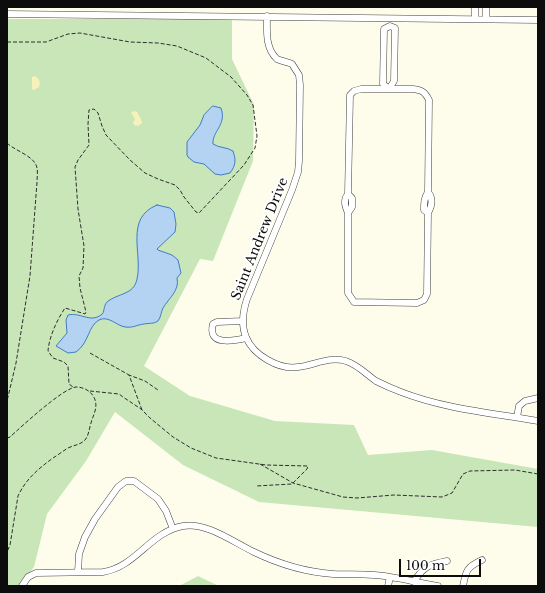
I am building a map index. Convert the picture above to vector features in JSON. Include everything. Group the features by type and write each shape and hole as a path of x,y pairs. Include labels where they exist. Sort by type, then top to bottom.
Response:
{"street":[{"path":"475,7 475,19"},
{"path":"486,7 486,19"},
{"path":"7,14 390,17 538,20"},
{"name":"Saint Andrew Drive","path":"267,16 267,39 269,49 278,59 292,64 299,75 298,172 247,299 243,313 246,338 259,355 273,363 285,367 297,368 329,359 346,361 359,368 376,381 428,402 538,421"},
{"path":"390,17 390,26"},
{"path":"389,89 361,89 354,91 350,95 348,194 345,198 345,206 348,213 348,293 350,299 354,302 417,303 424,300 427,294 428,213 431,201 431,196 428,192 429,100 426,94 421,90 389,89 383,84 384,29 390,26 396,28 394,81 389,89"},
{"path":"243,321 218,322 213,324 212,335 214,338 220,340 246,338"},
{"path":"517,417 519,406 525,401 538,398"},
{"path":"78,572 79,554 85,537 95,519 118,487 126,481 134,481 158,499 166,511 173,529"},
{"path":"22,586 28,577 36,573 111,571 122,566 133,558 152,540 173,529 184,526 198,527 213,531 277,562 310,571 390,577 438,586"},
{"path":"463,586 467,569 473,564 482,560"},
{"path":"416,583 424,568 433,564 448,561"},
{"path":"388,586 390,577"}],"path":[{"path":"7,42 46,42 68,34 80,33 111,40 158,42 177,46 206,58 232,77 253,105 257,136 255,148 244,165 199,213 196,212 175,185 158,179 138,168 106,134 98,113 94,108 89,110 89,145 78,160 75,167 78,209 84,246 83,268 79,276 80,288 86,312 85,314 82,314 65,308 51,338 48,351 53,358 64,362 68,366 69,384 73,387 82,388 89,391 119,394 140,408 166,432 191,448 216,458 233,459 260,464 308,466 307,469 292,484 256,486"},
{"path":"7,143 36,164 37,182 30,276 16,363 7,402"},
{"path":"90,353 129,375 145,381 158,390"},
{"path":"129,375 143,412"},
{"path":"7,438 55,399 73,387"},
{"path":"7,552 10,545 18,496 27,480 44,464 68,448 78,445 88,434 96,407 94,396 89,391"},
{"path":"260,464 293,483 349,498 394,495 442,497 452,493 463,474 470,471 515,470 538,474"}],"green space":[{"path":"7,19 232,19 232,59 254,105 253,161 213,261 200,259 144,366 190,396 275,421 354,425 368,455 432,450 538,469 538,527 259,502 183,465 115,412 86,461 47,514 34,567 19,586 7,586"},
{"path":"198,576 219,586 179,586"}],"sand":[{"path":"35,76 39,79 40,84 39,87 34,90 32,89 32,77"},
{"path":"134,111 137,112 141,119 142,123 138,126 134,125 133,123 135,119 131,113"}],"water":[{"path":"213,106 221,108 222,119 213,139 213,144 233,151 235,157 235,162 230,173 221,175 215,174 204,164 194,162 187,155 187,142 200,125 204,115"},
{"path":"157,205 170,208 174,212 176,224 175,232 157,249 172,255 178,260 181,273 177,278 177,286 163,308 158,321 128,327 102,319 95,323 84,344 76,352 68,353 56,346 67,333 66,320 68,315 72,314 89,318 97,317 104,311 107,302 133,288 137,279 138,269 138,228 141,219 147,211"}]}
